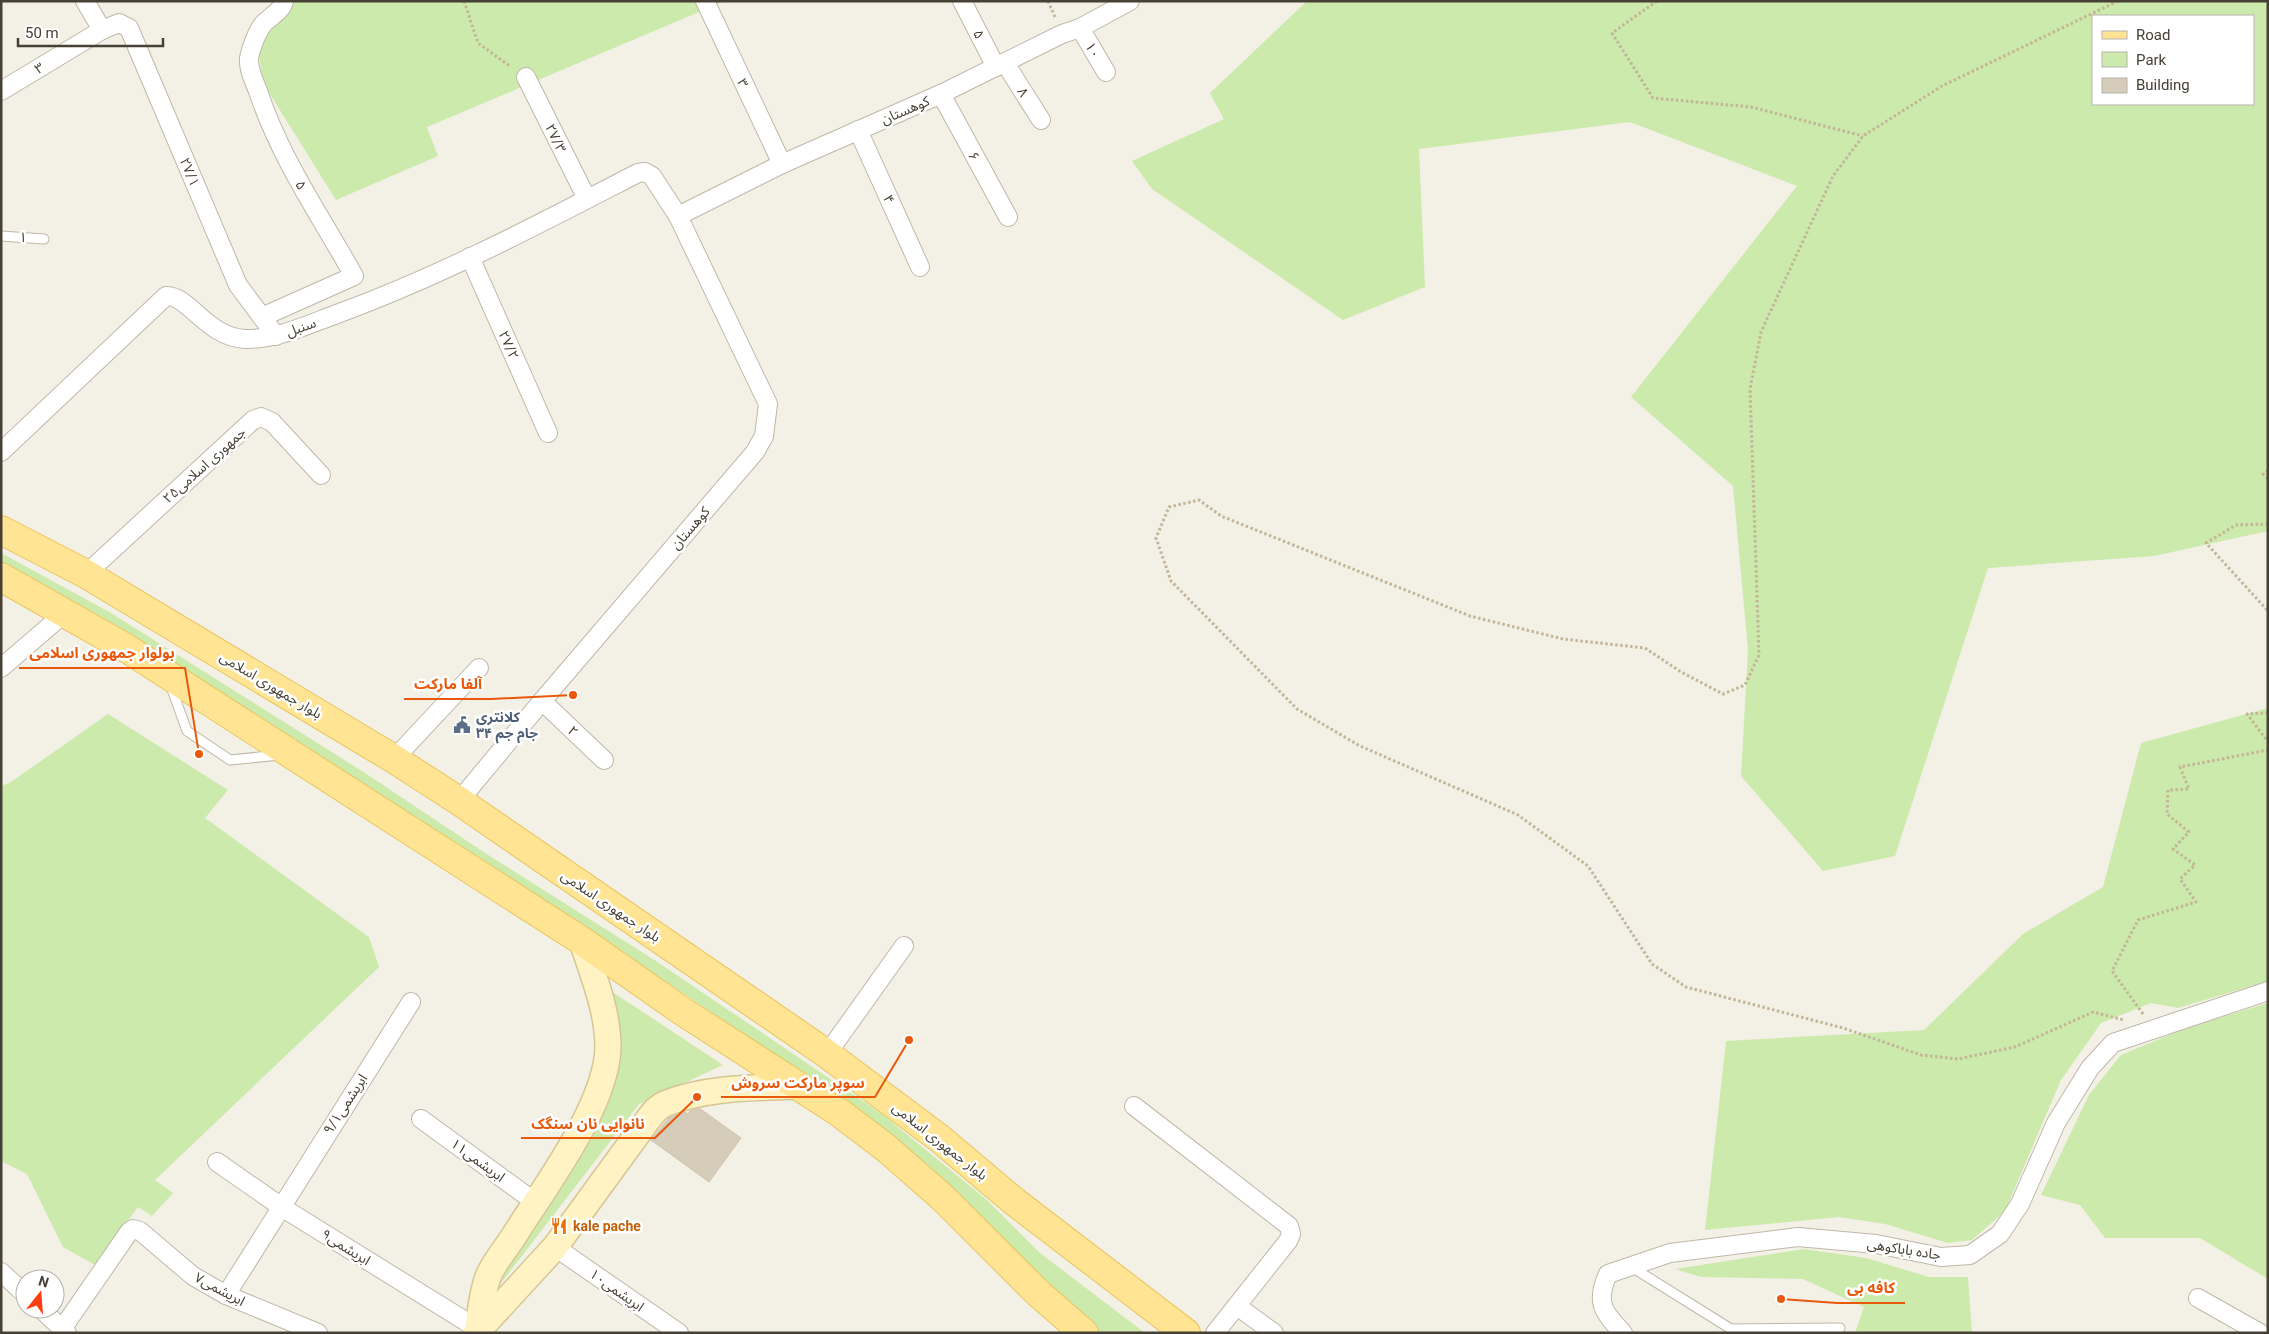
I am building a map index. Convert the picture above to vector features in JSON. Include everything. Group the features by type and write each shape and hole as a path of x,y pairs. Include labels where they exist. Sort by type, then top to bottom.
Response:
{"main road":[{"name":"بلوار جمهوری اسلامی","path":"1,530 86,574 394,759 459,801 827,1054 939,1138 1015,1202 1186,1333"},
{"path":"1,577 66,612 167,674 582,941 682,1011 840,1113 886,1148 943,1198 1038,1293 1084,1333"},
{"path":"477,1331 488,1277 587,1116 604,1072 608,1049 607,1026 602,1003 582,941"},
{"path":"477,1331 555,1246 660,1106 683,1098 712,1092 798,1086"}],"street":[{"path":"85,1 102,30"},
{"name":"۵","path":"262,317 354,276 316,208 284,158 269,126 250,69 249,58 263,25 279,10 284,1"},
{"name":"۳","path":"705,1 782,164"},
{"name":"۵","path":"962,1 1001,65"},
{"name":"کوهستان","path":"678,216 782,164 941,94 1062,34 1080,28 1130,1"},
{"name":"۲۷/۱","path":"102,30 118,24 126,26 132,33 238,285 276,336"},
{"name":"۱۰","path":"1080,28 1106,72"},
{"name":"۳","path":"1,91 102,30"},
{"name":"۸","path":"1001,65 1041,120"},
{"name":"۲۷/۳","path":"526,77 587,199"},
{"name":"۶","path":"941,94 1008,217"},
{"name":"۴","path":"858,130 920,268"},
{"name":"کوهستان","path":"459,801 755,452 764,436 768,404 678,216 652,176 645,172"},
{"name":"سنبل","path":"1,452 166,296 181,299 210,327 227,335 245,339 276,336 370,302 470,257 638,173 645,172"},
{"name":"۲۷/۲","path":"470,257 548,433"},
{"name":"جمهوری اسلامی۲۵","path":"86,574 254,420 261,417 272,422 321,475"},
{"path":"1,668 66,612"},
{"path":"394,759 478,668"},
{"name":"۲","path":"542,701 604,760"},
{"path":"827,1054 904,946"},
{"name":"جاده باباکوهی","path":"1623,1333 1605,1315 1601,1290 1608,1274 1670,1253 1798,1237 1876,1244 1941,1257 1970,1255 2000,1234 2005,1227 2020,1204 2056,1122 2090,1068 2113,1043 2268,991"},
{"name":"۹/۱ابریشمی","path":"226,1295 283,1208 325,1135 411,1002"},
{"path":"1134,1106 1289,1226 1291,1234 1288,1241 1215,1333"},
{"name":"ابریشمی۱۱","path":"421,1119 535,1202"},
{"name":"ابریشمی۹","path":"217,1162 283,1208 477,1331"},
{"name":"ابریشمی۷","path":"64,1331 129,1232 133,1229 140,1231 193,1276 226,1295 318,1333"},
{"name":"ابریشمی۱۰","path":"555,1246 660,1328 679,1333"},
{"path":"1,1272 15,1285"},
{"path":"2198,1298 2261,1333 2268,1324"},
{"path":"1237,1306 1274,1333"},
{"path":"51,1319 64,1331"}],"lane":[{"name":"۱","path":"1,236 44,239"},
{"path":"167,674 187,730 230,760 290,754"},
{"path":"1630,1266 1731,1329 1840,1328"}],"path":[{"path":"464,1 478,43 526,77"},
{"path":"1657,1 1612,33 1653,98 1751,107 1863,136"},
{"path":"2118,1 1942,86 1863,136 1833,176 1761,332 1750,389 1759,655 1745,684 1722,694 1681,672 1645,648 1563,639 1470,616 1221,516 1199,500 1168,507 1156,538 1171,581 1297,709 1360,746 1518,815 1588,866 1652,964 1686,987 1843,1028 1921,1055 1958,1059 2015,1047 2094,1012 2153,1028"},
{"path":"2268,471 2263,474 2268,479"},
{"path":"2268,524 2236,525 2206,543 2268,611"},
{"path":"2268,713 2247,714 2268,742"},
{"path":"2153,1028 2112,971 2138,920 2196,902 2180,879 2195,865 2173,849 2189,832 2167,814 2168,790 2189,789 2180,767 2268,750"}],"green space":[{"path":"285,1 725,1 427,127 438,156 336,200 263,83 258,47 286,6"},
{"path":"1307,1 2268,1 2268,531 2154,556 1988,568 1895,856 1823,871 1741,776 1748,650 1733,486 1631,397 1797,186 1630,122 1419,149 1425,287 1343,320 1152,189 1132,161 1224,119 1210,93"},
{"path":"1,553 111,613 365,773 482,851 656,961 882,1114 987,1200 1040,1253 1145,1333 1099,1333 1082,1319 950,1187 906,1146 683,993 414,819 337,766 179,666 1,564"},
{"path":"2268,708 2268,981 2178,1008 2151,1003 2101,1023 2061,1080 2005,1211 1972,1240 1948,1243 1885,1224 1839,1217 1705,1230 1726,1041 1924,1030 2023,934 2103,887 2141,743"},
{"path":"108,714 228,790 205,818 369,937 379,967 155,1180 173,1193 152,1216 138,1207 95,1265 63,1247 27,1174 1,1161 1,786 11,782"},
{"path":"611,991 723,1065 639,1104 498,1287 490,1287 591,1132"},
{"path":"2268,1003 2268,1279 2200,1238 2105,1238 2080,1205 2041,1195 2089,1095 2121,1055 2186,1028"},
{"path":"1804,1249 1866,1258 1929,1277 1968,1277 1972,1333 1855,1333 1864,1307 1803,1279 1701,1277 1675,1269"}],"building":[{"path":"699,1108 741,1138 709,1182 651,1140 669,1118 685,1112 688,1114 690,1111"}],"place":[{"name":"آلفا مارکت","path":"573,695"},
{"name":"کلانتری ۳۴ جام جم","path":"462,725"},
{"name":"بولوار جمهوری اسلامی","path":"199,754"},
{"name":"سوپر مارکت سروش","path":"909,1040"},
{"name":"نانوایی نان سنگک","path":"697,1097"},
{"name":"kale pache","path":"559,1226"},
{"name":"کافه بی","path":"1781,1299"}]}
